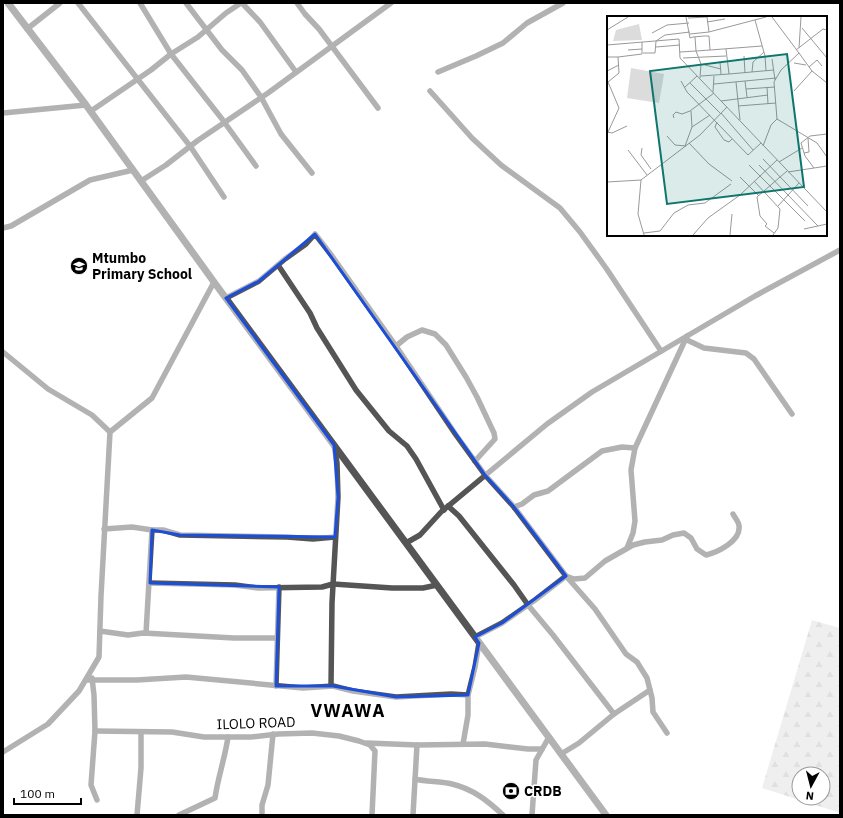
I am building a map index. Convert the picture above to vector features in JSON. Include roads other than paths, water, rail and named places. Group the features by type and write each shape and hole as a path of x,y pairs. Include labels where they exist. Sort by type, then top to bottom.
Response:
{"street":[{"path":"8,3 91,111 140,181 606,815"},
{"path":"27,29 60,3"},
{"path":"78,3 190,146 224,197"},
{"path":"140,3 171,54 225,123 256,166"},
{"path":"186,3 222,50 242,70 261,97 281,134 312,173"},
{"path":"91,111 171,54 198,37 226,13 242,3 260,22 296,72"},
{"path":"297,3 319,29 378,108"},
{"path":"140,181 166,165 190,146 225,123 391,3"},
{"path":"438,72 476,56 502,42 527,24 563,3"},
{"path":"430,91 472,138 501,165 560,208 580,232 606,268 661,351"},
{"path":"3,113 86,105"},
{"path":"3,228 11,226 90,180 133,170"},
{"path":"226,298 259,281 285,259 306,244 315,234 396,346 485,475 514,507 566,576 595,609 626,654 637,662 647,678 654,712 667,733"},
{"path":"406,543 420,535 446,508 547,424 592,392 755,296 840,250"},
{"path":"278,265 310,313 317,328 356,390 389,431 407,446 446,508 459,516 514,584 528,605 614,714"},
{"path":"3,752 48,724 89,680 91,671 100,657 104,529 110,432 152,398 214,282"},
{"path":"396,346 407,336 422,330 435,334 446,345 477,397 494,433 495,439 475,461"},
{"path":"686,337 704,348 746,353 754,359 792,414"},
{"path":"627,548 633,533 635,521 631,470 635,448 686,337"},
{"path":"3,352 48,388 92,415 110,432"},
{"path":"331,686 333,584 338,497 337,463 334,445"},
{"path":"514,507 522,504 534,496 548,492 602,451 622,447 635,448"},
{"path":"566,576 574,579 585,578 606,561 632,545 662,540 673,534 684,532 692,538 697,549 706,555 716,553 729,544 738,534 739,524 733,514"},
{"path":"104,529 132,527 163,530 180,535 287,537 313,539 335,537"},
{"path":"146,633 152,530"},
{"path":"477,640 528,605 566,576"},
{"path":"150,582 228,585 258,588 322,587 333,584 392,588 424,588 437,585"},
{"path":"276,686 279,587"},
{"path":"100,631 128,635 146,633 234,638 277,638"},
{"path":"463,744 468,715 468,695 475,667 477,640"},
{"path":"89,680 137,680 186,677 303,688 331,686 396,697 451,694 468,695"},
{"path":"89,680 94,695 91,785 97,800"},
{"path":"561,754 579,743 614,714 650,690"},
{"name":"ILOLO ROAD","path":"94,731 172,732 204,738 312,733 339,736 365,743 417,745 485,744 528,749 542,749"},
{"path":"137,815 141,768 141,732"},
{"path":"262,815 262,805 268,785 273,734"},
{"path":"179,815 215,798 218,780 225,758 228,737"},
{"path":"532,815 536,760 549,737"},
{"path":"365,743 370,745 375,751 372,815"},
{"path":"413,815 417,745"},
{"path":"415,779 427,782 452,784 469,789 485,799 504,815"}],"place":[{"name":"Mtumbo Primary School","path":"79,266"},
{"name":"CRDB","path":"511,791"}],"district":[{"name":"VWAWA","path":"348,711"}]}
